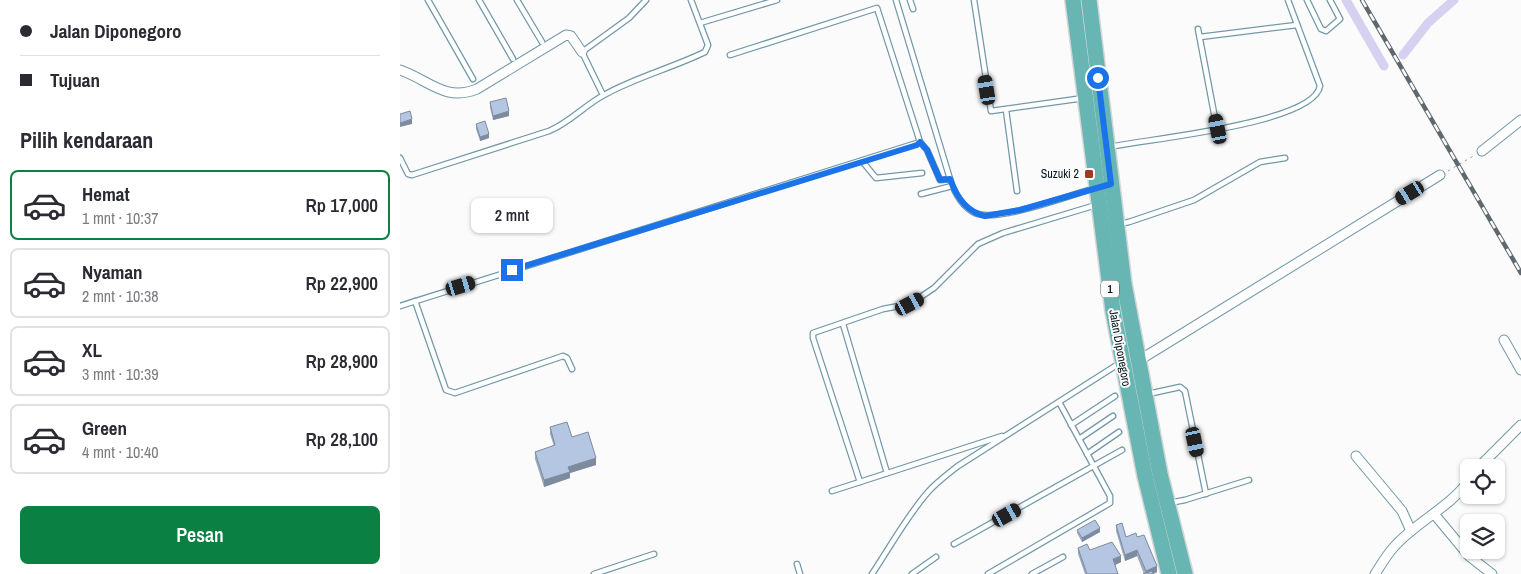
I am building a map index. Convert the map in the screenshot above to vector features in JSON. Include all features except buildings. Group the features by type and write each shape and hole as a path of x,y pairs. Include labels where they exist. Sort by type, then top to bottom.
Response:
{"highway":[{"name":"Jalan Diponegoro","path":"1073,0 1096,187 1106,203 1115,224 1144,394 1160,474 1185,574"},
{"name":"Jalan Diponegoro","path":"1089,0 1111,184 1106,203 1122,362 1145,476 1169,574"},
{"path":"1145,476 1160,474"}],"street":[{"path":"400,70 452,94 464,94 477,89 566,36 571,36 582,52"},
{"path":"1482,151 1521,120"},
{"path":"1138,361 1440,175"},
{"path":"1504,340 1521,370"},
{"path":"1487,459 1521,425"},
{"path":"1356,456 1402,511 1411,531"},
{"path":"1376,574 1394,546 1460,493"},
{"path":"1435,514 1469,556 1492,574"}],"lane":[{"path":"428,0 473,79"},
{"path":"479,0 513,60"},
{"path":"517,0 542,42"},
{"path":"603,95 582,52 629,18 646,0"},
{"path":"400,158 408,174 412,175 559,127 581,109 603,95 631,81 705,52 708,45 692,0"},
{"path":"700,23 777,0"},
{"path":"896,0 952,186 969,209 985,216 1020,210 1111,184"},
{"path":"910,0 913,9"},
{"path":"974,0 990,108 994,112 1086,98"},
{"path":"1092,150 1218,129 1282,115 1300,106 1317,94 1320,86 1288,0"},
{"path":"1307,0 1321,28 1326,32 1340,19 1330,0"},
{"path":"730,55 877,8 920,142 927,150 940,180 950,179"},
{"path":"1200,37 1297,25"},
{"path":"1198,29 1218,129"},
{"path":"1006,110 1017,191"},
{"path":"400,306 920,142"},
{"path":"1115,224 1129,222 1194,200 1260,162 1285,158"},
{"path":"862,161 876,178 922,173"},
{"path":"921,194 952,186"},
{"path":"860,482 813,338 816,331 843,324 883,309 910,304 922,298 978,244 1003,233 1106,203"},
{"path":"415,301 446,390 450,392 455,393 563,356 567,358 572,369"},
{"path":"843,324 887,473"},
{"path":"872,574 928,492 958,466 1122,362"},
{"path":"1144,394 1180,387 1183,389 1206,494"},
{"path":"1071,425 1115,396"},
{"path":"988,574 1110,503 1110,496 1059,402"},
{"path":"1079,439 1113,416"},
{"path":"1087,454 1119,432"},
{"path":"832,491 1011,433"},
{"path":"954,544 1122,450"},
{"path":"1168,503 1206,494 1249,480"},
{"path":"594,574 654,554"},
{"path":"912,574 936,557"},
{"path":"1032,574 1063,557"},
{"path":"797,564 800,574"}],"path":[{"path":"1440,175 1482,151"}],"waterway":[{"path":"1346,0 1384,66"},
{"path":"1403,55 1428,23 1454,0"}],"railway":[{"path":"1362,0 1521,273"}],"place":[{"name":"Suzuki 2","path":"1089,174"}],"route":[{"path":"512,270 917,145 920,142 927,150 940,180 950,179 956,194 963,203 974,212 985,216 1020,210 1111,184 1098,78"}]}
